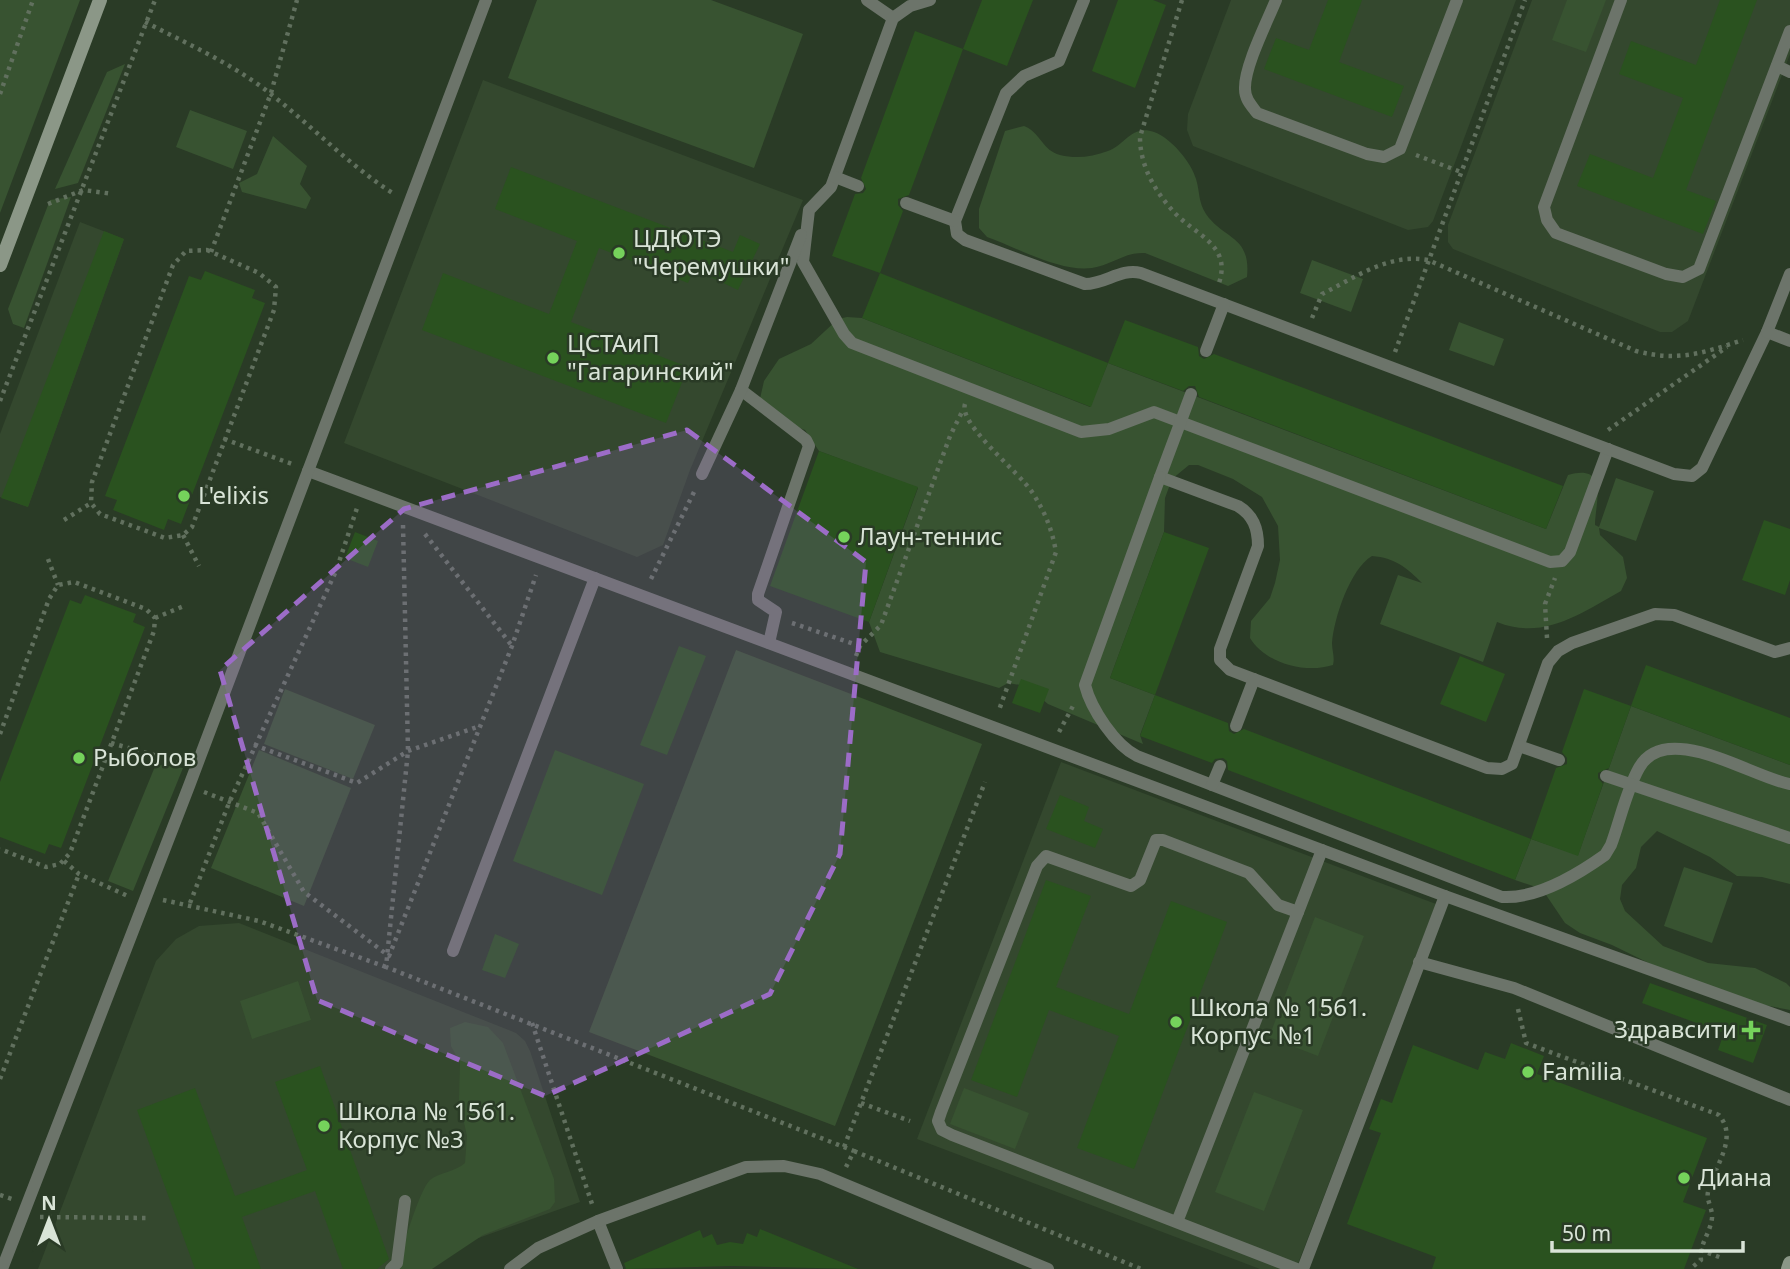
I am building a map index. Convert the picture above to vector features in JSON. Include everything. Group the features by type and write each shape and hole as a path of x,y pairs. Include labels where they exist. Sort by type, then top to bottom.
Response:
{"main road":[{"path":"0,265 100,0"},
{"path":"1788,1269 1790,1264"}],"lane":[{"path":"2,1269 189,786 486,0"},
{"path":"867,0 894,18"},
{"path":"702,474 741,390 809,210 831,187 894,18 909,6 930,0"},
{"path":"1084,0 1059,61 1024,76 1006,93 955,221 957,233 965,240 1073,282 1098,284 1131,270 1674,474 1692,476 1702,468 1767,332 1790,274"},
{"path":"1276,0 1244,87 1247,100 1257,113 1367,154 1384,157 1400,149 1457,0"},
{"path":"1621,0 1547,192 1544,207 1547,220 1556,233 1666,274 1683,277 1699,269 1790,31"},
{"path":"1777,66 1790,72"},
{"path":"835,177 858,186"},
{"path":"906,203 955,221"},
{"path":"808,215 803,261 844,334 852,343 1081,432 1109,429 1154,412 1550,562 1562,561 1570,552 1608,449"},
{"path":"1206,351 1218,302"},
{"path":"1767,332 1790,341"},
{"path":"741,390 806,440 809,446 758,594 758,600 774,607 775,616 769,643"},
{"path":"1191,394 1085,685 1088,696 1127,751 1502,897 1518,898 1535,892 1605,855 1639,767 1649,757 1678,749 1693,749 1790,784"},
{"path":"308,471 1445,896 1790,1020"},
{"path":"1160,477 1238,506 1248,512 1254,522 1258,546 1220,649 1220,660 1230,670 1487,768 1502,769 1512,764 1548,663 1558,651 1572,643 1655,614 1674,615 1775,652 1790,648"},
{"path":"453,951 595,578"},
{"path":"1236,726 1254,679"},
{"path":"1519,746 1559,760"},
{"path":"1213,785 1220,766"},
{"path":"1606,776 1790,838"},
{"path":"1297,1269 942,1130 938,1121 1037,866 1046,856 1131,886 1140,880 1155,842 1163,840 1250,873 1278,905 1298,912"},
{"path":"1177,1222 1322,850"},
{"path":"1303,1269 1445,896"},
{"path":"1419,962 1514,988 1790,1100"},
{"path":"510,1269 538,1248 598,1222 746,1167 784,1166 838,1181 1048,1269"},
{"path":"391,1269 397,1263 405,1201"},
{"path":"598,1222 617,1269"}],"path":[{"path":"0,94 33,0"},
{"path":"0,401 155,0"},
{"path":"211,252 271,93 296,0"},
{"path":"1184,0 1140,137 1140,153 1148,175 1173,212 1212,243 1220,255 1222,267 1218,302"},
{"path":"1389,366 1525,0"},
{"path":"145,22 201,50 271,93 358,171 399,197"},
{"path":"1400,149 1461,172"},
{"path":"48,204 83,190 113,194"},
{"path":"186,251 211,252 260,272 276,287 274,310 192,527 183,535 165,538 100,514 91,503 92,482 173,265 186,251"},
{"path":"1305,334 1322,294 1398,258 1428,260 1662,358 1686,357 1767,332"},
{"path":"1590,443 1732,344"},
{"path":"850,674 860,646 881,625 950,436 972,389"},
{"path":"963,409 967,423 1031,490 1051,525 1056,552 993,727"},
{"path":"224,439 308,471"},
{"path":"643,596 702,474"},
{"path":"190,904 254,745 336,571 362,491"},
{"path":"64,520 91,503"},
{"path":"403,506 512,646"},
{"path":"389,956 408,751 403,506"},
{"path":"183,535 200,566"},
{"path":"386,967 512,646 542,558"},
{"path":"48,559 58,585"},
{"path":"1548,663 1545,604 1562,561"},
{"path":"0,734 49,599 58,585 74,582 146,609 155,618 154,631 70,853 64,861 46,867 0,849"},
{"path":"155,618 184,606"},
{"path":"775,616 860,646"},
{"path":"1049,748 1085,685"},
{"path":"254,745 357,783 408,751 480,726"},
{"path":"111,743 187,764 189,786 258,813 304,892 389,956"},
{"path":"844,1147 985,782"},
{"path":"64,861 79,874 135,899 147,893 167,902 190,904 259,921 532,1022 1142,1269"},
{"path":"0,1079 79,874"},
{"path":"1514,988 1526,1043 1719,1115 1726,1124 1728,1138 1707,1195 1713,1217 1700,1250 1701,1260 1690,1269"},
{"path":"532,1022 598,1222"},
{"path":"861,1103 910,1121"},
{"path":"838,1181 854,1152"},
{"path":"22,1217 147,1218"},
{"path":"1700,1250 1722,1258"}],"highlighted area":[{"path":"687,430 866,562 840,854 770,994 545,1096 317,1000 220,670 404,509"}],"shaded area":[{"path":"0,0 80,0 0,213"},
{"path":"537,0 711,0 803,34 754,168 508,78"},
{"path":"1231,0 1516,0 1433,221 1428,227 1408,230 1193,146 1187,130 1188,114"},
{"path":"1532,0 1790,0 1790,54 1688,321 1672,332 1660,332 1453,249 1448,242 1448,225"},
{"path":"1567,0 1606,0 1586,52 1552,40"},
{"path":"125,64 78,183 55,189 107,72"},
{"path":"483,80 803,200 690,470 663,545 637,557 344,443"},
{"path":"190,110 247,131 233,169 176,147"},
{"path":"1024,126 1034,132 1054,153 1072,157 1108,151 1140,131 1146,130 1160,135 1180,151 1190,165 1203,210 1241,245 1247,263 1247,277 1228,286 1145,253 1131,254 1092,268 1066,266 987,237 979,228 979,209 1005,131"},
{"path":"273,136 307,166 300,184 311,198 306,209 242,192 239,183 257,174"},
{"path":"71,197 24,328 13,324 8,309 50,200"},
{"path":"80,222 124,239 28,507 0,497 0,434"},
{"path":"1312,260 1363,279 1351,312 1300,293"},
{"path":"862,318 1090,407 1108,363 1546,529 1568,475 1581,473 1590,475 1595,480 1598,496 1595,525 1599,527 1616,478 1654,491 1636,541 1599,528 1600,535 1623,557 1627,578 1621,591 1577,615 1562,622 1531,628 1497,622 1483,662 1380,624 1398,575 1422,583 1400,564 1372,556 1364,562 1344,595 1332,643 1333,665 1310,668 1275,660 1257,647 1250,638 1251,621 1270,598 1280,560 1278,526 1262,497 1233,479 1198,465 1189,465 1172,479 1165,498 1164,532 1110,678 1155,695 1140,735 1143,744 1048,704 1026,686 1008,683 999,688 880,652 869,622 918,488 819,451 805,430 769,417 759,403 764,381 779,359 811,344 838,319"},
{"path":"1459,322 1504,339 1494,366 1449,350"},
{"path":"736,650 982,744 835,1126 589,1032"},
{"path":"285,689 375,725 353,779 264,744"},
{"path":"1631,706 1790,765 1790,884 1762,877 1737,876 1710,857 1657,831 1641,847 1636,868 1622,885 1620,899 1625,911 1663,946 1708,963 1755,968 1786,983 1790,987 1790,1010 1764,1005 1659,968 1580,933 1565,923 1542,889 1515,880 1531,839 1578,855"},
{"path":"259,750 351,788 304,906 211,868"},
{"name":"Школа № 1561. Корпус №1","path":"1061,762 1436,904 1296,1269 1260,1269 917,1139"},
{"path":"156,764 183,768 133,891 108,881"},
{"path":"1684,867 1733,883 1712,943 1664,926"},
{"path":"1315,917 1364,936 1318,1056 1269,1037"},
{"name":"Школа № 1561. Корпус №3","path":"239,923 516,1033 525,1041 530,1051 580,1202 442,1251 426,1269 38,1269 156,961 176,939 199,926"},
{"path":"298,981 311,1020 252,1039 240,1001"},
{"path":"465,1022 488,1027 503,1043 554,1179 555,1202 550,1209 483,1235 432,1269 396,1269 426,1186 434,1177 465,1163 467,1136 459,1100 460,1063 451,1046 450,1028"},
{"path":"964,1088 1029,1113 1015,1149 950,1124"},
{"path":"1254,1092 1303,1110 1264,1211 1215,1192"}],"building":[{"path":"982,0 1033,0 1007,66 963,49"},
{"path":"1118,0 1153,0 1166,5 1135,88 1092,71"},
{"path":"1328,0 1362,0 1339,62 1404,86 1392,117 1264,69 1276,38 1309,50"},
{"path":"1720,0 1757,0 1686,190 1716,201 1703,234 1577,186 1590,154 1653,178 1683,98 1619,74 1631,41 1696,65"},
{"path":"915,31 963,49 909,195 898,199 898,205 903,211 880,273 832,256 855,194 863,193 866,189 861,178"},
{"path":"511,167 733,252 740,235 760,244 738,290 694,269 688,283 599,248 571,322 688,367 666,423 422,330 443,273 549,314 577,241 495,209"},
{"path":"104,231 124,239 28,507 1,498"},
{"path":"205,271 255,290 252,298 265,303 181,524 168,519 164,530 113,510 117,500 105,496 189,276 201,280"},
{"path":"880,273 1108,363 1091,407 862,318"},
{"path":"1125,320 1198,347 1199,356 1204,359 1214,354 1563,486 1546,529 1199,397 1195,386 1189,386 1183,391 1108,363"},
{"name":"Лаун-теннис","path":"819,451 918,487 869,622 770,586"},
{"path":"1764,520 1790,529 1790,580 1785,595 1742,580"},
{"path":"355,532 378,541 368,567 345,558"},
{"path":"1164,532 1209,548 1155,695 1110,678"},
{"path":"85,595 136,614 133,622 145,627 61,848 49,844 45,854 0,837 0,782 70,600 81,604"},
{"path":"679,646 706,656 667,755 640,745"},
{"path":"1460,656 1505,674 1486,722 1440,704"},
{"path":"1646,665 1790,718 1790,765 1631,706"},
{"path":"1021,679 1049,689 1040,713 1012,703"},
{"path":"1584,689 1631,706 1609,768 1598,773 1603,784 1578,856 1531,839 1556,768 1567,764 1567,758 1562,752"},
{"path":"1155,695 1228,723 1229,731 1234,734 1244,729 1531,839 1515,880 1228,770 1227,761 1223,758 1215,759 1212,763 1140,736"},
{"path":"555,750 644,784 602,895 513,861"},
{"path":"1060,795 1089,807 1084,821 1103,829 1095,848 1046,829"},
{"path":"1046,880 1091,896 1056,987 1129,1014 1171,901 1227,922 1134,1169 1077,1148 1119,1036 1049,1010 1017,1097 971,1080"},
{"path":"495,934 519,944 505,978 482,970"},
{"path":"1650,983 1767,1025 1753,1063 1718,1050 1724,1033 1642,1003"},
{"path":"1511,1043 1544,1056 1537,1074 1707,1138 1683,1202 1706,1210 1684,1269 1432,1269 1436,1257 1347,1224 1381,1133 1369,1129 1381,1099 1392,1103 1413,1045 1478,1070 1485,1052 1505,1059"},
{"path":"320,1066 389,1259 377,1269 343,1269 315,1191 242,1217 261,1269 195,1269 137,1110 195,1088 235,1196 307,1170 275,1082"},
{"path":"760,1229 858,1269 732,1266 626,1269 624,1263 700,1230 703,1238 712,1234 717,1245 730,1242 743,1244 747,1233 757,1237"}],"place":[{"name":"ЦДЮТЭ \"Черемушки\"","path":"619,253"},
{"name":"ЦСТАиП \"Гагаринский\"","path":"553,358"},
{"name":"L'elixis","path":"184,496"},
{"name":"Лаун-теннис","path":"844,537"},
{"name":"Рыболов","path":"79,758"},
{"name":"Школа № 1561. Корпус №1","path":"1176,1022"},
{"name":"Здравсити","path":"1751,1030"},
{"name":"Familia","path":"1528,1072"},
{"name":"Школа № 1561. Корпус №3","path":"324,1126"},
{"name":"Диана","path":"1684,1178"}]}
